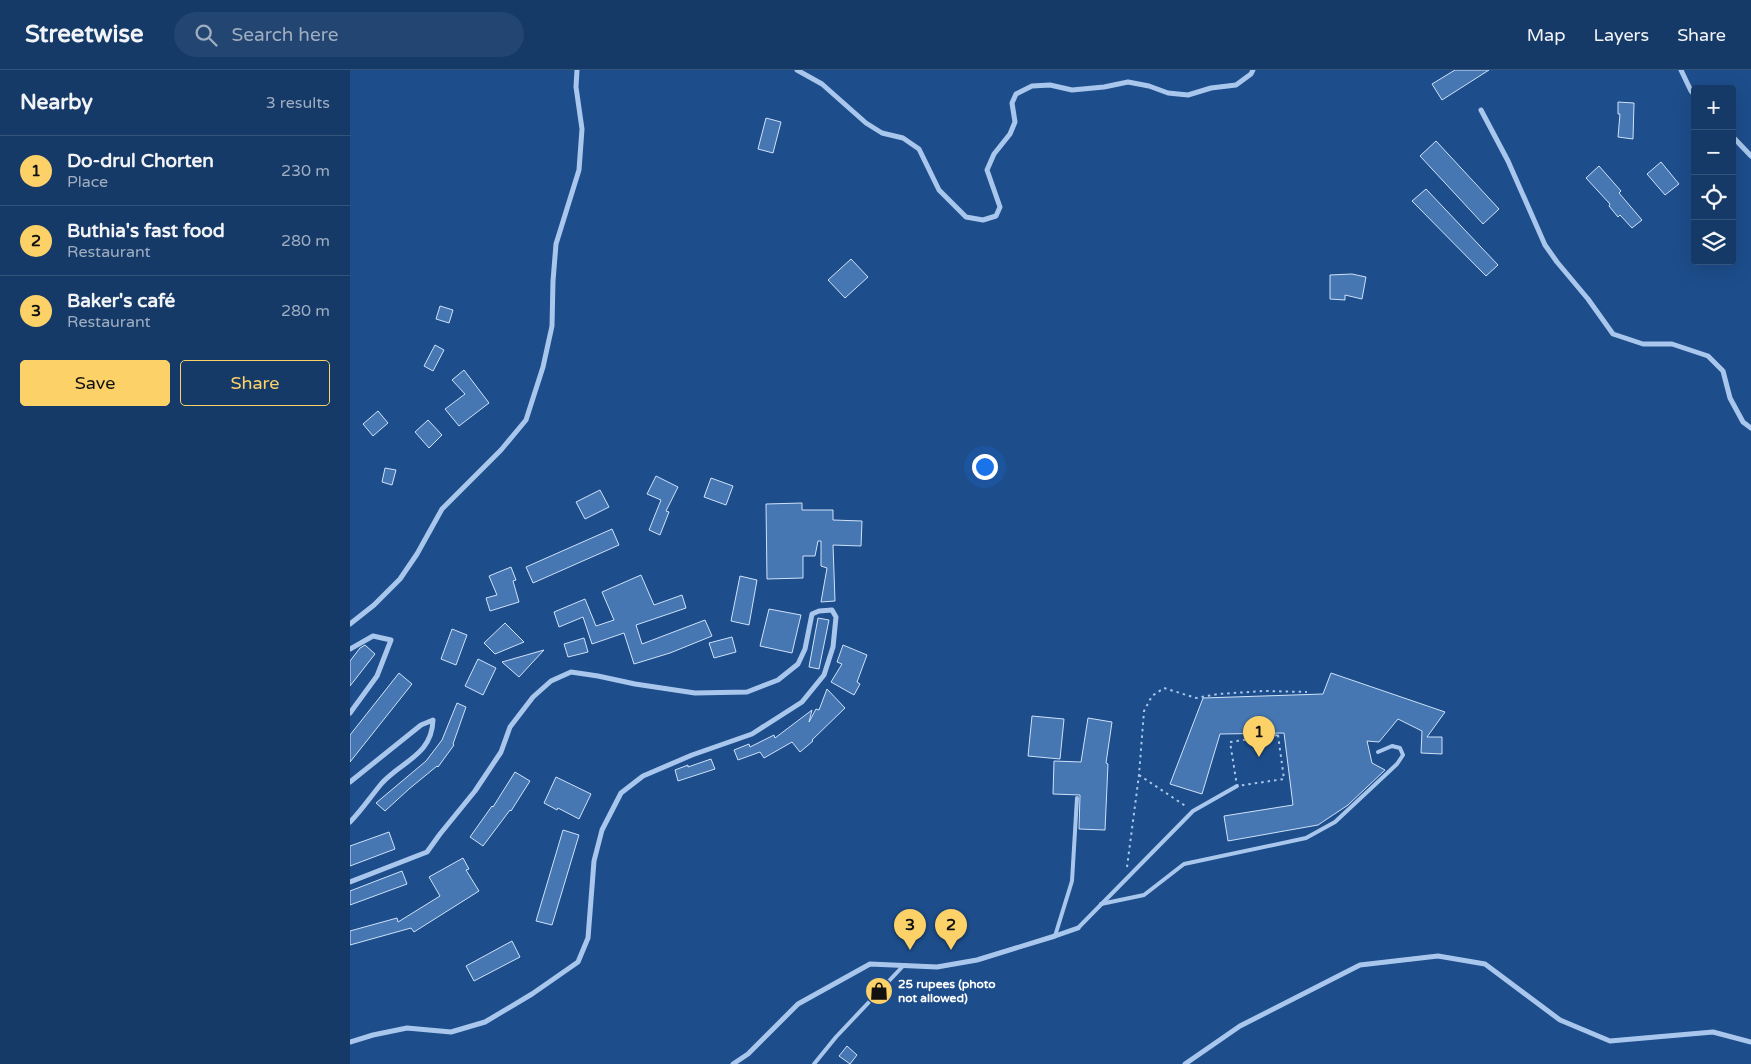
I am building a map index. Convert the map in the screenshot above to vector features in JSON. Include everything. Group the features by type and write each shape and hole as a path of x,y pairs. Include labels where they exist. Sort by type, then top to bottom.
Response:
{"street":[{"path":"350,624 374,605 400,579 417,554 442,509 501,450 526,420 543,367 552,326 556,244 579,170 582,129 576,87 577,70"},
{"path":"797,70 822,84 866,123 882,133 903,138 919,149 939,190 966,217 983,220 996,216 1000,207 987,170 994,154 1010,134 1015,122 1012,103 1016,94 1032,86 1050,85 1072,90 1104,87 1128,82 1149,86 1168,93 1188,95 1211,88 1236,85 1251,74 1253,70"},
{"path":"1681,70 1691,91"},
{"path":"1481,110 1508,161 1545,245 1556,262 1588,299 1613,334 1643,344 1672,344 1708,356 1723,371 1730,398 1743,422 1751,428"},
{"path":"1736,140 1751,156"},
{"path":"350,882 427,852 475,791 502,752 510,727 532,697 550,681 571,672 695,693 747,692 778,680 798,664 805,650 812,614 819,611 832,610 836,617 833,647 824,675 802,702 752,734 643,776 621,793 602,830 594,861 588,938 578,962 532,994 485,1022 451,1032 407,1028 350,1042"},
{"path":"350,649 373,636 391,640 377,676 350,713"},
{"path":"350,782 421,725 433,720 429,741 418,754 383,782 350,822"},
{"path":"733,1064 748,1054 798,1004 870,964 937,967 969,961 1078,928"},
{"path":"1185,1064 1240,1026 1360,965 1438,956 1486,964 1560,1020 1610,1041 1713,1032 1751,1042"}],"lane":[{"path":"1101,904 1144,895 1184,864 1306,838 1335,822 1397,764 1403,755 1400,748 1392,746 1378,752"},
{"path":"1078,928 1193,811 1237,786"},
{"path":"1055,936 1072,880 1077,798"},
{"path":"814,1064 836,1037 904,965"}],"path":[{"path":"1126,879 1139,776 1144,710 1152,696 1164,688 1196,698 1218,694 1264,691 1307,692"},
{"path":"1278,736 1284,779 1237,786 1230,742 1278,736"},
{"path":"1139,776 1193,811"}],"building":[{"path":"1455,70 1489,70 1442,100 1432,84"},
{"path":"1618,102 1634,103 1633,139 1618,137 1620,114 1618,114"},
{"path":"766,118 781,122 773,153 758,149"},
{"path":"1436,141 1499,209 1483,224 1420,156"},
{"path":"1661,162 1679,184 1665,195 1647,174"},
{"path":"1599,166 1621,191 1619,193 1642,220 1632,228 1620,215 1618,217 1609,206 1610,204 1586,178"},
{"path":"1426,189 1498,265 1486,276 1412,201"},
{"path":"851,259 868,277 845,298 828,280"},
{"path":"1352,274 1366,277 1362,299 1345,295 1345,300 1330,299 1330,275"},
{"path":"440,306 453,310 449,323 436,319"},
{"path":"435,345 444,350 433,371 424,366"},
{"path":"464,370 489,403 459,426 445,409 465,394 452,380"},
{"path":"378,411 388,423 373,436 363,424"},
{"path":"428,420 442,435 429,448 415,432"},
{"path":"385,468 396,470 392,485 382,482"},
{"path":"656,476 678,487 666,511 669,512 660,535 649,530 661,500 647,494"},
{"path":"711,478 733,486 726,505 704,497"},
{"path":"600,490 609,507 585,519 576,502"},
{"path":"802,503 802,510 833,510 833,520 862,521 861,546 833,545 835,601 821,602 827,568 821,566 821,541 818,541 815,556 803,556 803,578 767,579 766,504"},
{"path":"612,529 619,545 533,583 526,567"},
{"path":"511,567 516,580 513,581 519,602 490,611 486,598 497,595 489,576"},
{"path":"641,575 654,605 682,595 686,608 636,625 642,644 705,620 712,636 670,653 634,664 624,633 592,644 583,617 559,627 554,612 585,599 596,626 614,620 602,592"},
{"path":"740,576 757,580 749,625 731,621"},
{"path":"769,609 801,615 792,653 760,646"},
{"path":"818,618 829,620 819,669 809,667"},
{"path":"505,623 524,642 495,654 484,643"},
{"path":"452,629 467,635 456,665 441,659"},
{"path":"732,637 736,652 714,658 709,643"},
{"path":"584,638 588,652 568,657 564,644"},
{"path":"365,645 375,654 350,686 350,661 360,648"},
{"path":"843,645 867,655 857,682 860,684 854,695 831,682 842,664 837,662"},
{"path":"544,650 519,677 502,662"},
{"path":"478,659 496,668 483,695 465,686"},
{"path":"399,673 412,684 350,762 350,735"},
{"path":"1331,673 1445,712 1427,737 1442,737 1442,754 1421,753 1422,731 1398,719 1379,742 1367,741 1372,763 1385,770 1348,805 1318,825 1228,841 1224,816 1293,805 1284,733 1220,734 1202,794 1170,784 1203,698 1323,694"},
{"path":"827,689 845,708 800,752 792,742 764,758 760,752 738,760 734,750 749,744 750,747 774,735 775,738 812,710 809,722 816,709 819,710"},
{"path":"457,703 466,707 454,745 438,767 409,789 385,811 376,803 426,761 442,740"},
{"path":"1032,716 1064,719 1060,759 1028,756"},
{"path":"1088,718 1112,722 1106,763 1108,764 1105,830 1079,829 1080,795 1053,794 1054,761 1081,762"},
{"path":"711,759 715,769 678,781 675,770"},
{"path":"515,772 530,781 511,811 483,846 470,837 493,807"},
{"path":"556,777 591,794 579,819 544,803"},
{"path":"563,830 579,835 552,925 536,921"},
{"path":"389,832 395,849 350,866 350,846"},
{"path":"463,858 469,869 466,870 479,891 414,932 411,928 350,945 350,931 397,918 398,922 440,896 429,877"},
{"path":"402,871 407,884 350,905 350,891"},
{"path":"512,941 520,957 474,981 466,966"},
{"path":"847,1046 857,1055 850,1064 839,1056"}],"place":[{"name":"Do-drul Chorten","path":"1259,757"},
{"name":"Baker's café","path":"910,950"},
{"name":"Buthia's fast food","path":"951,950"},
{"name":"25 rupees (photo not allowed)","path":"879,991"}]}
